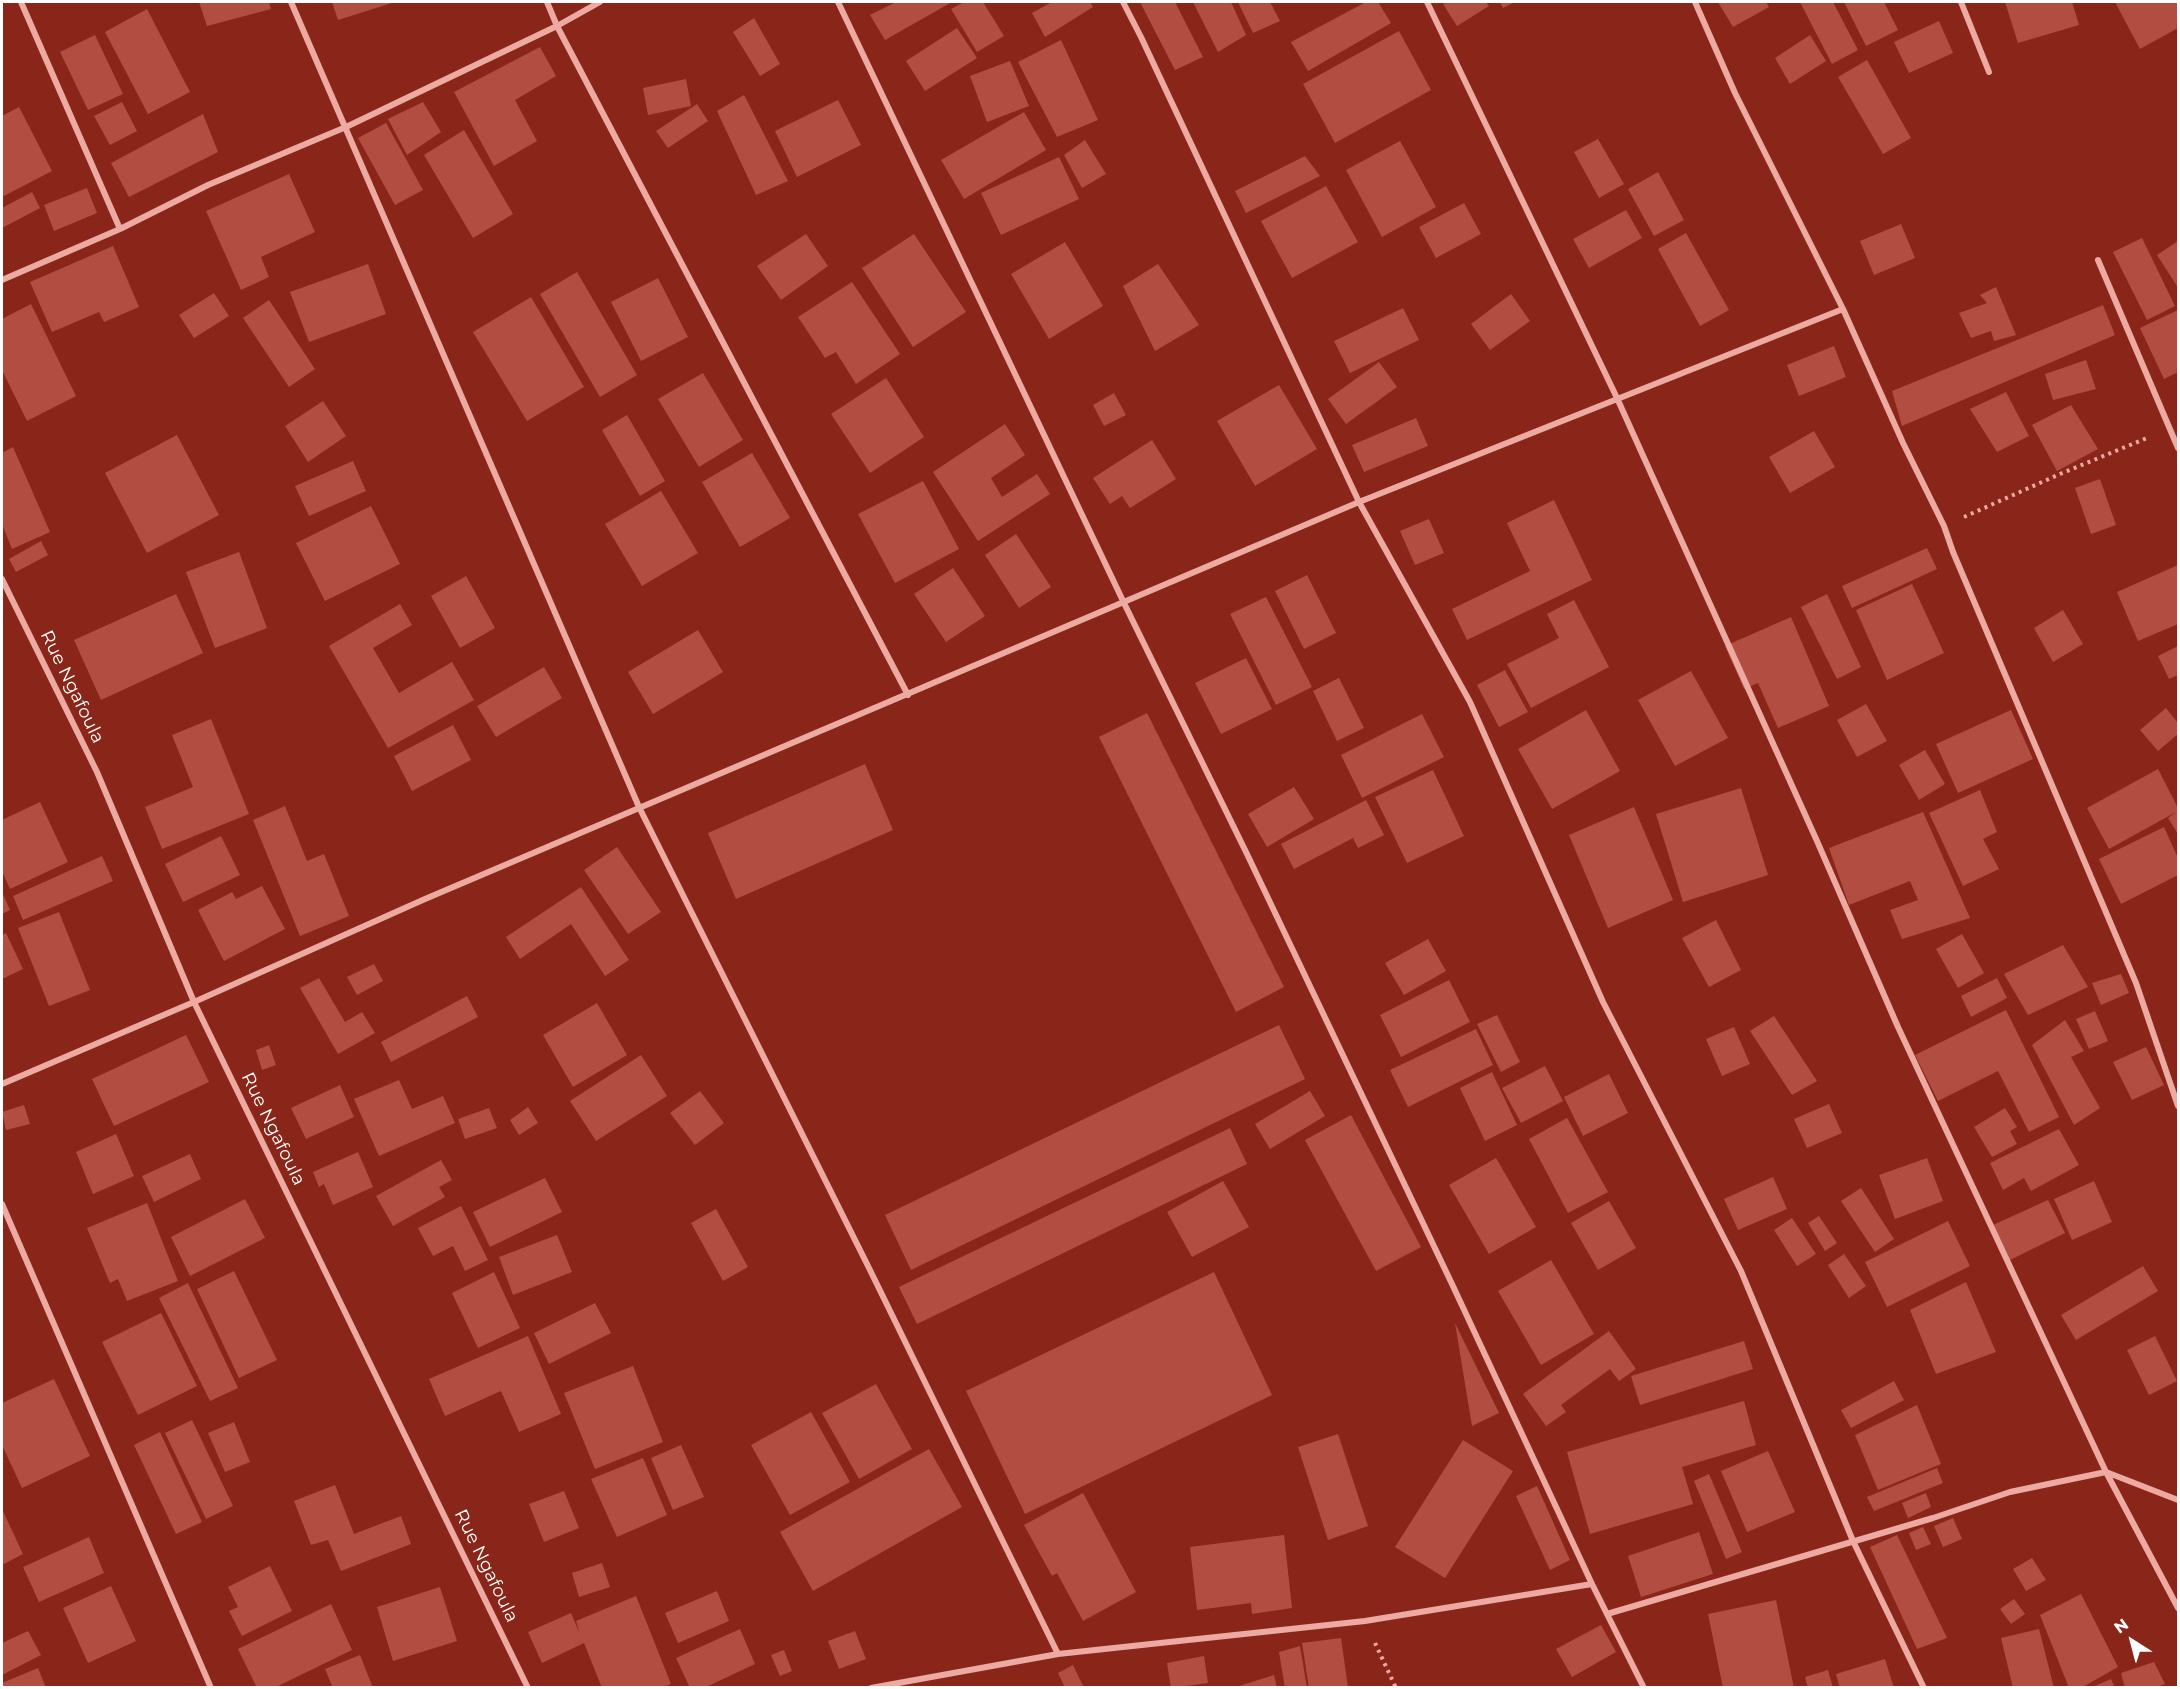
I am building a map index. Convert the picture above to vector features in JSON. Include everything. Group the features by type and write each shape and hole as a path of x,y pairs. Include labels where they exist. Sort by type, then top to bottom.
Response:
{"street":[{"path":"21,2 120,229"},
{"path":"291,2 639,807 1058,1654"},
{"path":"547,2 557,26 908,695"},
{"path":"2,280 120,229 208,185 346,127 557,26 600,2"},
{"path":"838,2 1124,603 1247,854 1592,1584 1644,1688"},
{"path":"1123,2 1359,502 1470,702 1603,1002 1741,1271 1852,1541 1924,1688"},
{"path":"1427,2 1617,398 1817,841 1898,1027 2106,1472 2178,1608"},
{"path":"1695,2 1735,93 1843,309 1903,443 1944,526 2136,983 2178,1106"},
{"path":"1961,2 1989,72"},
{"path":"2098,260 2178,448"},
{"path":"2,1084 194,1002 424,899 1359,502 1843,309"},
{"name":"Rue Ngafoula","path":"2,579 98,772 194,1002 528,1688"},
{"path":"2,1204 211,1688"},
{"path":"1607,1614 2010,1492 2106,1472 2178,1500"},
{"path":"871,1688 1058,1654 1365,1621 1592,1584"}],"path":[{"path":"1944,526 2060,474 2170,429"},
{"path":"1365,1621 1396,1688"}],"building":[{"path":"199,2 269,2 271,9 207,26"},
{"path":"332,2 395,2 338,20"},
{"path":"896,2 952,2 885,40 870,15"},
{"path":"964,2 983,2 1004,36 977,52 951,9"},
{"path":"1052,2 1090,2 1093,7 1045,37 1032,13"},
{"path":"1140,2 1175,2 1203,57 1175,70"},
{"path":"1193,2 1231,2 1246,35 1218,52"},
{"path":"1238,2 1270,2 1280,21 1253,33"},
{"path":"1366,2 1378,2 1391,23 1308,71 1291,42"},
{"path":"1486,2 1489,6 1457,26 1443,4"},
{"path":"1500,2 1515,2 1503,8"},
{"path":"1718,2 1766,2 1769,7 1733,27"},
{"path":"1800,2 1833,2 1858,50 1832,64"},
{"path":"1844,2 1884,2 1898,30 1866,46"},
{"path":"2005,2 2072,2 2079,25 2018,43"},
{"path":"2115,2 2178,2 2178,28 2140,49"},
{"path":"147,9 190,92 148,114 105,32"},
{"path":"754,18 780,64 760,76 733,32"},
{"path":"1939,21 1953,53 1909,73 1894,42"},
{"path":"957,28 977,58 925,91 906,61"},
{"path":"1399,31 1431,90 1335,143 1303,84"},
{"path":"95,35 123,94 88,110 60,52"},
{"path":"1810,35 1826,61 1790,84 1775,58"},
{"path":"1061,40 1098,120 1057,137 1018,62"},
{"path":"540,47 556,76 515,100 537,141 494,166 454,92"},
{"path":"1867,60 1911,138 1883,154 1838,77"},
{"path":"1010,61 1029,106 987,122 970,76"},
{"path":"686,79 691,106 648,115 643,88"},
{"path":"744,95 788,181 756,195 717,111"},
{"path":"838,100 861,145 797,177 775,131"},
{"path":"122,102 137,131 110,145 94,116"},
{"path":"423,102 441,132 407,155 388,119"},
{"path":"697,104 708,121 668,148 656,131"},
{"path":"19,107 52,171 2,197 2,116"},
{"path":"1024,112 1046,150 964,199 941,160"},
{"path":"203,114 218,152 129,197 111,163"},
{"path":"386,123 423,190 395,205 358,138"},
{"path":"464,130 513,214 473,238 424,155"},
{"path":"1598,139 1624,184 1599,198 1574,152"},
{"path":"1085,140 1106,174 1082,188 1064,155"},
{"path":"1400,141 1436,207 1382,237 1346,170"},
{"path":"1305,156 1320,176 1246,213 1235,191"},
{"path":"1059,157 1079,199 1001,235 981,193"},
{"path":"1658,172 1684,220 1654,236 1628,189"},
{"path":"289,174 315,232 261,257 269,277 241,290 206,211"},
{"path":"1326,186 1358,242 1292,278 1261,221"},
{"path":"87,188 97,213 54,231 44,205"},
{"path":"32,192 40,208 2,228 2,208"},
{"path":"1464,203 1481,234 1436,258 1419,227"},
{"path":"1626,210 1642,238 1589,268 1573,239"},
{"path":"1901,224 1915,258 1874,275 1860,241"},
{"path":"1686,233 1729,310 1700,326 1658,249"},
{"path":"806,234 828,266 781,300 757,266"},
{"path":"914,234 966,312 913,347 862,268"},
{"path":"2142,238 2175,306 2147,320 2113,252"},
{"path":"2178,241 2178,285 2177,286 2157,255"},
{"path":"1065,242 1103,306 1049,339 1011,274"},
{"path":"113,246 139,307 104,322 99,312 52,332 30,282"},
{"path":"368,264 386,314 309,342 290,292"},
{"path":"1158,264 1199,325 1155,351 1123,286"},
{"path":"577,272 637,375 600,397 540,294"},
{"path":"658,278 688,337 641,361 611,302"},
{"path":"852,282 900,354 856,384 836,352 825,358 798,317"},
{"path":"1996,287 2016,335 1994,341 1991,331 1971,338 1959,313 1987,303 1980,295"},
{"path":"214,293 229,316 194,338 179,315"},
{"path":"1511,294 1530,321 1490,350 1471,324"},
{"path":"531,297 584,387 527,421 473,332"},
{"path":"269,300 315,369 289,387 243,318"},
{"path":"31,304 76,396 27,421 2,370 2,319"},
{"path":"2103,305 2115,335 1902,426 1892,391"},
{"path":"1403,308 1419,340 1350,373 1334,341"},
{"path":"2178,310 2178,372 2164,379 2140,328"},
{"path":"1834,346 1846,377 1799,396 1787,365"},
{"path":"2086,360 2096,389 2053,400 2045,374"},
{"path":"1379,362 1397,387 1346,424 1328,399"},
{"path":"703,373 743,440 699,467 658,399"},
{"path":"886,378 924,437 870,473 831,414"},
{"path":"1279,385 1317,449 1255,486 1217,421"},
{"path":"2006,392 2029,436 1997,452 1970,409"},
{"path":"1114,393 1126,415 1104,426 1093,405"},
{"path":"323,401 346,436 308,462 285,426"},
{"path":"2071,405 2098,449 2057,471 2032,425"},
{"path":"627,415 665,481 640,496 602,430"},
{"path":"1416,418 1428,446 1364,472 1352,445"},
{"path":"1005,424 1025,455 991,478 1002,497 1037,474 1050,494 978,541 933,472"},
{"path":"1814,431 1835,467 1790,493 1769,457"},
{"path":"177,435 219,515 147,553 105,473"},
{"path":"1152,440 1176,479 1130,508 1122,496 1110,504 1093,478"},
{"path":"13,447 50,532 12,549 2,524 2,453"},
{"path":"752,453 790,518 740,547 702,482"},
{"path":"353,461 366,491 309,516 295,486"},
{"path":"2100,479 2116,525 2091,534 2075,488"},
{"path":"923,481 959,549 895,583 858,514"},
{"path":"661,491 698,553 642,586 605,524"},
{"path":"1554,500 1592,580 1467,640 1452,609 1530,571 1507,523"},
{"path":"371,506 400,564 325,601 296,543"},
{"path":"1429,519 1444,553 1415,565 1400,531"},
{"path":"1016,534 1051,587 1019,608 985,555"},
{"path":"41,541 48,555 16,572 9,559"},
{"path":"1927,548 1937,569 1852,608 1842,586"},
{"path":"239,552 267,628 215,648 186,572"},
{"path":"2178,565 2178,624 2138,641 2117,592"},
{"path":"953,568 985,616 946,642 914,594"},
{"path":"1307,575 1336,633 1304,649 1275,591"},
{"path":"466,576 495,628 460,648 431,596"},
{"path":"1912,584 1944,653 1887,680 1856,610"},
{"path":"176,594 203,653 101,700 74,640"},
{"path":"1827,594 1861,667 1837,679 1801,607"},
{"path":"1266,597 1312,687 1276,705 1230,614"},
{"path":"1574,600 1609,667 1531,708 1507,664 1559,638 1547,614"},
{"path":"400,604 412,625 373,648 399,693 452,662 474,700 388,748 329,646"},
{"path":"2063,610 2083,644 2053,662 2034,628"},
{"path":"1791,617 1829,706 1778,728 1758,683 1744,689 1725,646"},
{"path":"698,630 723,672 653,714 628,672"},
{"path":"2178,646 2178,675 2169,679 2158,656"},
{"path":"1246,658 1272,709 1221,734 1195,683"},
{"path":"544,667 562,698 496,737 477,706"},
{"path":"1505,670 1528,712 1499,727 1477,685"},
{"path":"1691,671 1728,738 1675,766 1638,700"},
{"path":"1339,678 1364,728 1337,741 1313,691"},
{"path":"1866,704 1887,741 1857,757 1837,720"},
{"path":"2166,708 2178,723 2178,734 2158,751 2140,730"},
{"path":"1586,710 1620,771 1552,809 1518,749"},
{"path":"2011,710 2033,759 1958,793 1936,744"},
{"path":"1147,713 1284,987 1236,1012 1099,737"},
{"path":"1422,714 1444,757 1362,798 1341,755"},
{"path":"211,719 249,814 162,849 145,807 193,787 172,735"},
{"path":"453,725 471,760 412,791 394,756"},
{"path":"1925,750 1945,784 1919,800 1899,765"},
{"path":"865,764 893,830 736,899 708,833"},
{"path":"2158,769 2178,808 2178,834 2168,818 2176,812 2109,849 2087,808"},
{"path":"1433,770 1464,836 1407,863 1375,797"},
{"path":"1294,787 1314,819 1267,847 1248,814"},
{"path":"1741,788 1768,875 1683,902 1656,814"},
{"path":"1980,790 1997,832 1983,839 1999,869 1963,886 1929,813"},
{"path":"1366,800 1384,835 1358,848 1353,838 1294,869 1281,844"},
{"path":"40,802 68,862 10,889 2,871 2,820"},
{"path":"285,806 307,861 324,854 349,916 300,936 253,820"},
{"path":"1634,807 1673,900 1608,928 1569,835"},
{"path":"1923,812 1970,918 1902,939 1890,910 1918,900 1910,881 1849,905 1829,848"},
{"path":"2164,827 2178,858 2178,875 2121,904 2099,859"},
{"path":"221,836 240,875 183,902 165,864"},
{"path":"617,847 661,912 628,934 584,870"},
{"path":"102,856 113,881 23,920 13,896"},
{"path":"262,886 285,929 224,961 198,910 232,892 236,899"},
{"path":"581,887 629,960 605,976 571,924 520,959 506,937"},
{"path":"2,892 10,910 2,914"},
{"path":"59,912 90,990 49,1006 18,928"},
{"path":"1716,920 1741,970 1709,987 1682,938"},
{"path":"6,933 23,969 2,979 2,935"},
{"path":"1962,934 1984,973 1958,988 1936,949"},
{"path":"1428,939 1446,971 1404,995 1385,963"},
{"path":"2063,945 2088,987 2028,1015 2004,974"},
{"path":"374,964 383,981 357,995 347,977"},
{"path":"2121,974 2129,993 2101,1005 2092,983"},
{"path":"319,978 345,1022 362,1012 375,1033 338,1054 300,988"},
{"path":"1997,978 2007,998 1971,1017 1961,996"},
{"path":"1449,980 1470,1022 1401,1057 1380,1015"},
{"path":"467,996 478,1017 391,1062 381,1042"},
{"path":"597,1003 627,1055 573,1087 543,1035"},
{"path":"2006,1010 2059,1117 2029,1132 1998,1071 1938,1101 1915,1055"},
{"path":"2095,1011 2108,1041 2089,1049 2076,1019"},
{"path":"1497,1015 1520,1062 1501,1072 1477,1024"},
{"path":"1774,1016 1817,1081 1792,1095 1750,1031"},
{"path":"2065,1020 2084,1051 2071,1057 2100,1108 2074,1125 2032,1045"},
{"path":"1279,1025 1305,1079 911,1270 885,1215"},
{"path":"1734,1027 1750,1064 1722,1076 1706,1039"},
{"path":"1476,1029 1493,1065 1408,1107 1390,1070"},
{"path":"186,1035 209,1082 114,1126 92,1079"},
{"path":"269,1045 276,1065 262,1070 256,1050"},
{"path":"2146,1047 2164,1085 2132,1100 2113,1062"},
{"path":"641,1055 667,1096 596,1141 570,1101"},
{"path":"1545,1066 1563,1101 1521,1123 1502,1088"},
{"path":"1492,1072 1517,1125 1485,1141 1460,1088"},
{"path":"1609,1074 1628,1113 1583,1136 1564,1097"},
{"path":"399,1080 412,1109 443,1096 455,1123 379,1156 354,1099"},
{"path":"340,1085 354,1117 306,1139 291,1108"},
{"path":"700,1091 724,1123 695,1145 670,1113"},
{"path":"1310,1091 1325,1116 1270,1149 1255,1124"},
{"path":"1829,1104 1842,1133 1807,1148 1794,1119"},
{"path":"24,1105 30,1124 6,1130 2,1112"},
{"path":"528,1107 538,1123 519,1135 510,1120"},
{"path":"489,1108 497,1128 465,1139 458,1119"},
{"path":"2005,1108 2017,1127 2010,1131 2017,1144 1992,1157 1974,1127"},
{"path":"1351,1115 1421,1247 1376,1271 1305,1140"},
{"path":"1567,1118 1608,1192 1568,1213 1529,1139"},
{"path":"1230,1128 1247,1164 917,1324 899,1287"},
{"path":"2059,1129 2079,1165 2031,1191 2024,1178 2003,1190 1990,1163"},
{"path":"116,1134 134,1176 93,1194 76,1152"},
{"path":"358,1152 373,1187 333,1205 324,1184 319,1187 313,1172"},
{"path":"190,1154 201,1179 154,1202 142,1176"},
{"path":"1496,1158 1536,1227 1489,1254 1449,1185"},
{"path":"1927,1158 1943,1201 1895,1219 1879,1175"},
{"path":"441,1160 452,1180 439,1187 445,1197 393,1226 376,1196"},
{"path":"1773,1177 1787,1209 1738,1230 1724,1199"},
{"path":"545,1178 562,1212 490,1247 473,1212"},
{"path":"1223,1181 1249,1227 1192,1257 1167,1212"},
{"path":"2094,1181 2112,1222 2072,1240 2054,1199"},
{"path":"1861,1188 1894,1239 1875,1252 1841,1201"},
{"path":"245,1199 265,1238 190,1276 171,1237"},
{"path":"2048,1200 2065,1233 2010,1260 1993,1225"},
{"path":"1609,1201 1636,1248 1598,1270 1571,1223"},
{"path":"147,1203 178,1281 127,1301 118,1279 110,1283 87,1228"},
{"path":"461,1206 488,1260 465,1271 453,1246 433,1256 418,1228"},
{"path":"716,1209 748,1267 723,1281 691,1223"},
{"path":"1819,1216 1837,1243 1825,1251 1808,1223"},
{"path":"1792,1218 1816,1254 1797,1266 1774,1230"},
{"path":"1948,1221 1970,1266 1887,1307 1865,1262"},
{"path":"557,1235 572,1272 513,1295 499,1257"},
{"path":"1844,1254 1866,1286 1849,1298 1828,1265"},
{"path":"1551,1260 1594,1334 1541,1365 1498,1291"},
{"path":"2143,1266 2158,1291 2076,1340 2061,1315"},
{"path":"234,1271 277,1360 239,1378 197,1289"},
{"path":"494,1272 520,1328 478,1348 452,1293"},
{"path":"1214,1272 1272,1395 1025,1514 966,1391"},
{"path":"1966,1282 1996,1352 1936,1374 1910,1310"},
{"path":"188,1283 238,1388 210,1401 159,1298"},
{"path":"595,1303 611,1333 549,1364 534,1333"},
{"path":"161,1313 197,1386 138,1415 102,1342"},
{"path":"1455,1323 1499,1413 1472,1426"},
{"path":"1609,1331 1636,1369 1619,1381 1610,1369 1561,1405 1566,1412 1546,1426 1523,1394"},
{"path":"528,1336 561,1414 519,1432 501,1391 445,1416 429,1379"},
{"path":"2155,1336 2177,1381 2149,1395 2127,1350"},
{"path":"1744,1341 1753,1369 1640,1405 1631,1376"},
{"path":"633,1366 663,1442 595,1469 564,1393"},
{"path":"54,1379 90,1456 22,1488 2,1445 2,1403"},
{"path":"1894,1381 1904,1400 1851,1428 1841,1410"},
{"path":"876,1384 912,1449 859,1479 822,1413"},
{"path":"1744,1401 1756,1445 1682,1467 1693,1504 1590,1534 1567,1452"},
{"path":"1917,1405 1941,1464 1878,1490 1855,1435"},
{"path":"811,1412 850,1482 790,1515 751,1445"},
{"path":"192,1420 233,1506 206,1519 165,1433"},
{"path":"234,1422 250,1462 225,1472 208,1433"},
{"path":"160,1432 202,1522 176,1534 134,1445"},
{"path":"1338,1434 1368,1526 1328,1540 1298,1447"},
{"path":"1463,1440 1513,1471 1445,1578 1395,1547"},
{"path":"681,1445 704,1497 673,1510 651,1458"},
{"path":"929,1449 962,1507 813,1591 780,1532"},
{"path":"1768,1451 1795,1512 1747,1532 1721,1471"},
{"path":"643,1458 667,1515 617,1537 591,1479"},
{"path":"1937,1468 1943,1483 1874,1511 1867,1497"},
{"path":"1709,1474 1742,1552 1726,1559 1694,1481"},
{"path":"335,1485 354,1534 401,1516 411,1544 341,1571 328,1540 311,1545 294,1501"},
{"path":"1537,1486 1570,1560 1550,1570 1516,1496"},
{"path":"564,1491 579,1528 544,1542 529,1504"},
{"path":"1083,1493 1136,1592 1083,1621 1057,1573 1052,1576 1024,1525"},
{"path":"1926,1493 1931,1507 1908,1518 1902,1503"},
{"path":"2,1509 23,1554 2,1565"},
{"path":"1953,1518 1962,1539 1943,1547 1934,1526"},
{"path":"1923,1527 1931,1544 1916,1550 1909,1533"},
{"path":"1699,1532 1713,1574 1641,1597 1628,1556"},
{"path":"1284,1535 1292,1608 1252,1614 1251,1603 1197,1610 1190,1547"},
{"path":"1897,1535 1947,1638 1917,1649 1870,1547"},
{"path":"89,1537 104,1573 39,1602 23,1567"},
{"path":"2032,1558 2046,1580 2026,1591 2013,1569"},
{"path":"602,1563 610,1587 579,1597 572,1573"},
{"path":"270,1566 292,1611 242,1636 229,1611 238,1607 228,1587"},
{"path":"111,1586 136,1641 88,1663 63,1608"},
{"path":"440,1587 457,1641 393,1661 377,1607"},
{"path":"717,1591 729,1621 678,1643 665,1613"},
{"path":"2081,1594 2118,1667 2081,1688 2069,1688 2040,1615"},
{"path":"636,1596 671,1684 661,1688 602,1688 584,1643 542,1663 528,1632 571,1613 580,1634 576,1621"},
{"path":"2014,1599 2025,1614 2011,1624 2000,1609"},
{"path":"1776,1600 1794,1688 1723,1688 1708,1614"},
{"path":"331,1604 352,1650 274,1688 257,1688 238,1649"},
{"path":"1601,1625 1616,1652 1572,1677 1556,1649"},
{"path":"740,1629 755,1664 704,1688 690,1688 676,1658"},
{"path":"2039,1629 2054,1688 2013,1688 2001,1638"},
{"path":"28,1631 41,1655 2,1675 2,1643"},
{"path":"855,1631 866,1659 839,1669 828,1641"},
{"path":"1341,1638 1348,1688 1309,1688 1302,1643"},
{"path":"1300,1646 1307,1688 1285,1688 1279,1652"},
{"path":"784,1650 792,1671 780,1676 771,1655"},
{"path":"360,1655 373,1688 333,1688 325,1669"},
{"path":"1204,1656 1208,1683 1171,1688 1167,1663"},
{"path":"1885,1659 1894,1688 1840,1688 1836,1674"},
{"path":"2154,1662 2165,1684 2154,1688 2125,1688 2121,1673"},
{"path":"1073,1665 1084,1688 1065,1688 1058,1673"},
{"path":"38,1668 46,1688 2,1688 2,1683"},
{"path":"1828,1670 1833,1688 1808,1688 1805,1677"},
{"path":"1274,1675 1277,1688 1236,1688 1236,1687"},
{"path":"2111,1679 2115,1688 2090,1688"}]}
